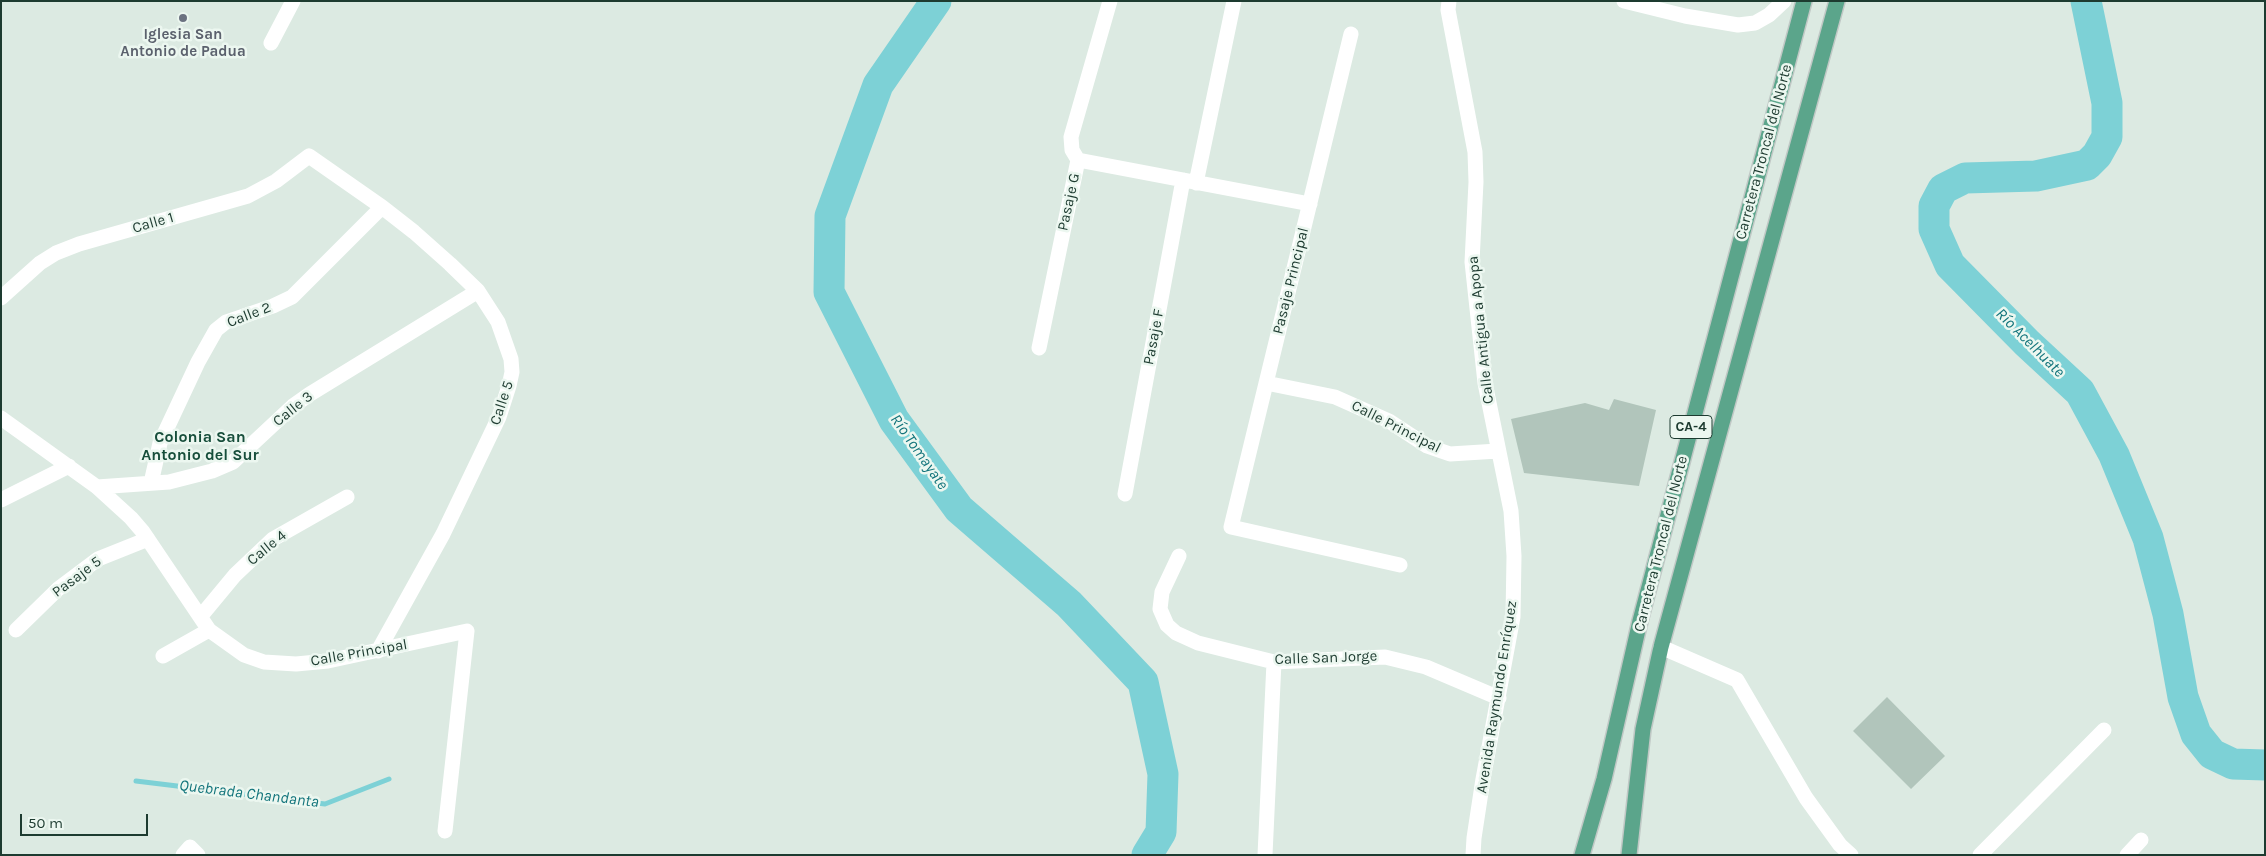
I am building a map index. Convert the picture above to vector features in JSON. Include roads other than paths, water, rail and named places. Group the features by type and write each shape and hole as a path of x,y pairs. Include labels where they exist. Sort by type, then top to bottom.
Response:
{"main road":[{"name":"Carretera Troncal del Norte","path":"1582,855 1604,779 1640,621 1804,1"},
{"name":"Carretera Troncal del Norte","path":"1629,855 1643,729 1661,646 1837,1"}],"street":[{"path":"271,43 293,1"},
{"name":"Pasaje G","path":"1039,348 1078,160 1072,150 1070,137 1110,1"},
{"name":"Pasaje F","path":"1125,494 1189,181 1234,1"},
{"name":"Calle Antigua a Apopa","path":"1449,1 1448,10 1475,152 1476,182 1472,262 1485,383 1498,450"},
{"path":"1624,1 1685,16 1738,25 1755,23 1769,15 1784,1"},
{"name":"Pasaje Principal","path":"1351,34 1231,527 1400,565"},
{"name":"Calle 5","path":"309,156 414,232 478,291 498,322 507,343 511,359 509,386 499,417 443,534 378,651"},
{"name":"Calle 1","path":"1,298 40,263 56,253 79,244 248,196 276,181 309,156"},
{"path":"1078,160 1310,204"},
{"name":"Calle 2","path":"151,483 160,443 198,362 216,330 226,322 273,306 292,297 382,207"},
{"name":"Calle 3","path":"97,487 151,483 186,477 212,471 233,462 288,411 310,394 478,291"},
{"name":"Calle Principal","path":"1266,383 1335,397 1389,421 1427,446 1450,454 1498,450"},
{"name":"Calle Principal","path":"1,418 97,487 131,518 148,539 209,630 244,655 264,662 296,664 328,662 467,631 445,831"},
{"name":"Avenida Raymundo Enríquez","path":"1473,855 1483,779 1513,617 1514,556 1510,511 1498,450"},
{"path":"1,500 68,466"},
{"name":"Calle 4","path":"201,616 235,575 273,539 347,497"},
{"name":"Pasaje 5","path":"16,630 58,589 98,559 148,539"},
{"name":"Calle San Jorge","path":"1179,556 1162,592 1160,609 1167,625 1176,633 1198,643 1274,662 1385,657 1426,668 1499,698"},
{"path":"163,656 209,630"},
{"path":"1661,646 1737,680 1806,798 1840,845 1851,855"},
{"path":"1264,855 1274,662"},
{"path":"1980,855 2104,730"},
{"path":"2127,855 2141,840"}],"waterway":[{"name":"Río Tomayate","path":"936,1 878,85 830,216 829,292 894,420 959,509 1069,604 1143,682 1163,774 1161,832 1147,855"},
{"name":"Río Acelhuate","path":"2086,1 2107,103 2107,137 2097,155 2087,165 2036,176 1965,178 1943,189 1934,206 1934,229 1950,265 2027,343 2080,392 2114,455 2148,538 2168,614 2183,697 2196,734 2212,754 2233,764 2265,765"},
{"name":"Quebrada Chandanta","path":"136,781 325,804 389,779"}],"place":[{"name":"Iglesia San Antonio de Padua","path":"183,18"}],"district":[{"name":"Colonia San Antonio del Sur","path":"200,446"}]}
